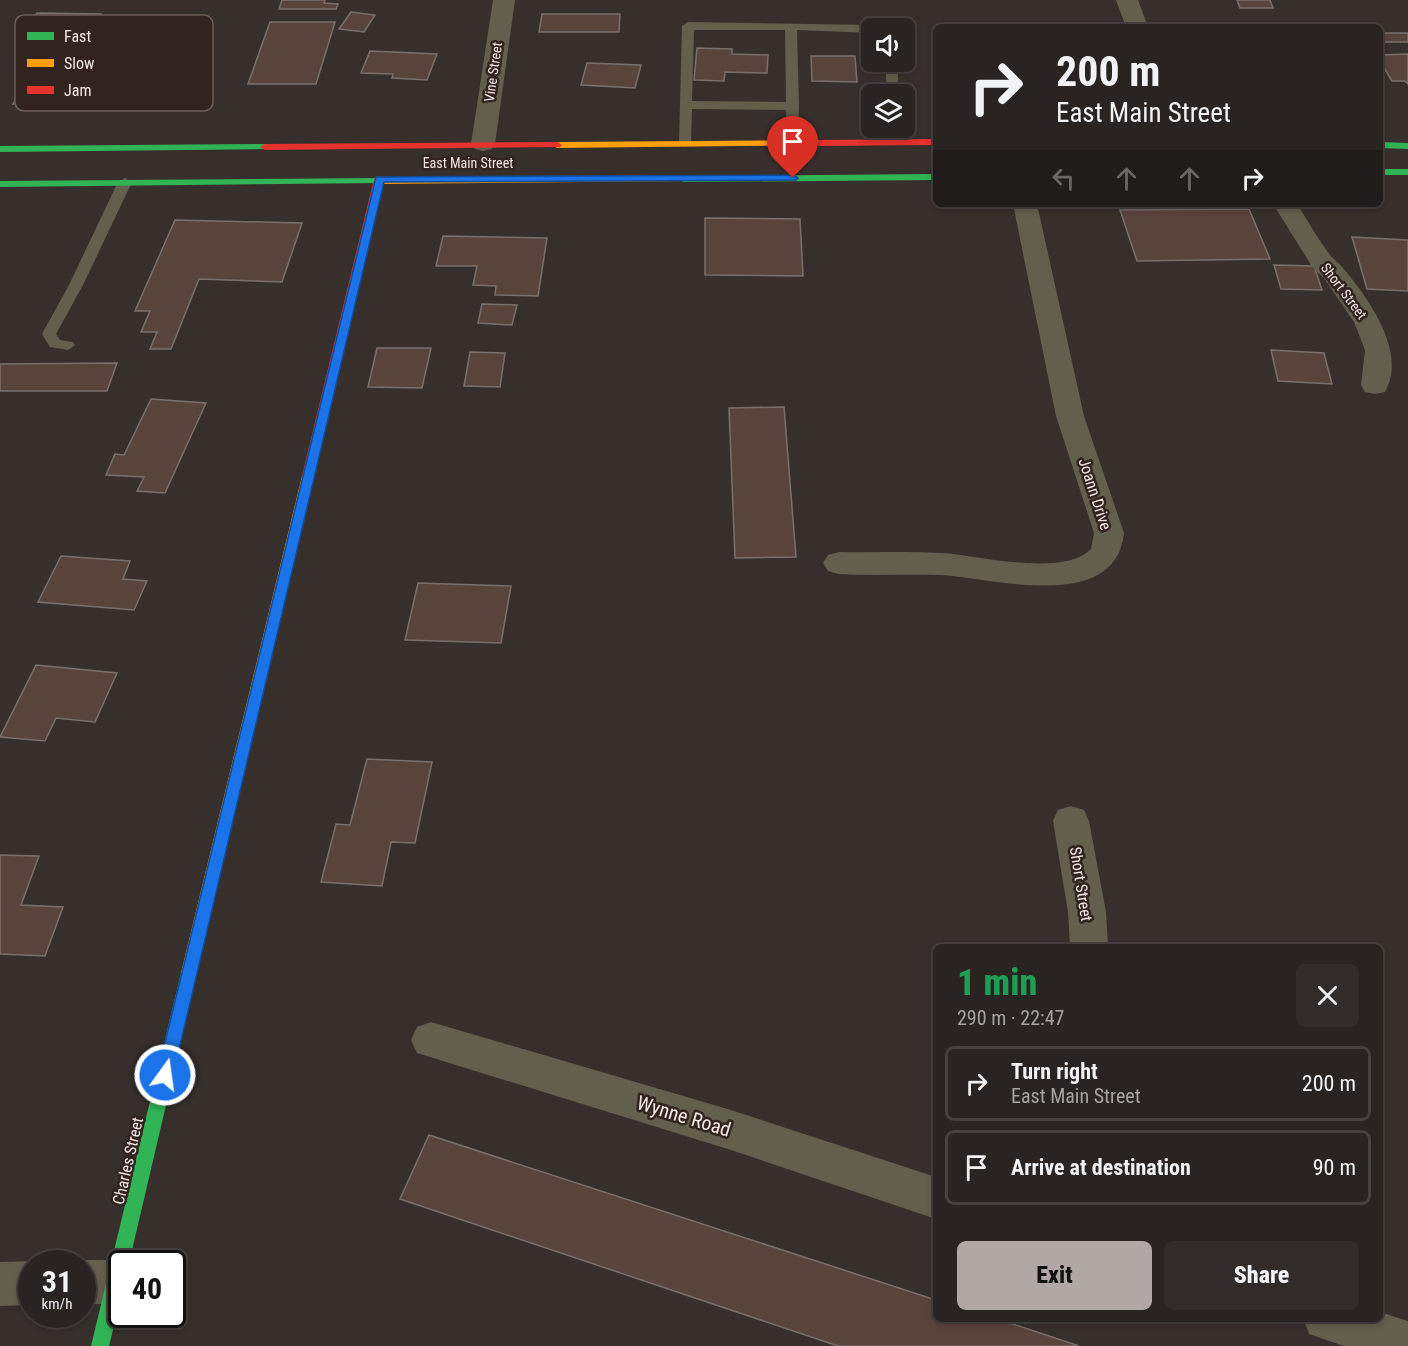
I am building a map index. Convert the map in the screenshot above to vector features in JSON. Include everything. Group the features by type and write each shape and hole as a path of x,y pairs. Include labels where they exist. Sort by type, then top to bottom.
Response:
{"main road":[{"name":"East Main Street","path":"0,149 933,142"},
{"path":"1383,145 1408,146"},
{"path":"1383,172 1408,172"},
{"name":"East Main Street","path":"0,184 379,179 933,177"},
{"name":"Charles Street","path":"100,1346 99,1282 379,179"}],"street":[{"name":"Vine Street","path":"483,144 504,0"},
{"path":"1127,0 1136,24"},
{"name":"Joann Drive","path":"839,563 944,565 1057,574 1080,569 1097,561 1107,548 1109,533 1070,416 1026,207"},
{"name":"Short Street","path":"1288,207 1322,262 1333,272 1367,321 1379,350 1375,385"},
{"name":"Short Street","path":"1071,821 1087,912 1089,944"},
{"name":"Wynne Road","path":"431,1040 731,1130 933,1197"},
{"path":"0,1284 18,1283"},
{"path":"1338,1322 1408,1343"}],"lane":[{"path":"685,143 688,26 861,29"},
{"path":"791,26 793,142"},
{"path":"686,105 793,106"},
{"path":"896,138 896,142"},
{"path":"68,345 55,344 49,334 76,285 125,182"}],"building":[{"path":"282,0 325,0 324,3 338,4 336,9 279,9"},
{"path":"1237,0 1270,0 1273,8 1240,8"},
{"path":"351,12 375,15 364,32 339,29"},
{"path":"37,13 101,14 100,15 36,15"},
{"path":"542,14 620,14 619,32 539,32"},
{"path":"270,22 335,22 316,84 248,84"},
{"path":"1383,33 1408,33 1408,42 1383,42"},
{"path":"697,48 732,49 732,54 768,55 767,73 725,72 724,81 694,80"},
{"path":"370,51 437,54 427,80 392,78 393,74 361,73"},
{"path":"1408,54 1408,84 1405,81 1392,81 1383,66 1383,55"},
{"path":"811,56 855,56 857,82 812,81"},
{"path":"587,63 641,65 635,88 581,85"},
{"path":"1249,209 1270,259 1137,261 1120,210"},
{"path":"705,218 800,219 803,276 705,275"},
{"path":"175,220 302,223 282,282 199,279 171,349 150,349 157,332 141,332 150,311 135,311"},
{"path":"443,236 547,238 538,296 495,295 496,286 473,285 477,266 436,266"},
{"path":"1352,237 1408,240 1408,291 1367,289"},
{"path":"1274,265 1314,266 1322,290 1281,289"},
{"path":"482,304 517,305 512,325 478,323"},
{"path":"377,348 431,348 422,388 368,387"},
{"path":"1271,350 1324,353 1332,384 1278,381"},
{"path":"470,352 505,353 500,387 464,386"},
{"path":"117,363 107,391 0,391 0,364"},
{"path":"151,399 206,403 165,493 137,491 144,477 106,475 115,454 124,455"},
{"path":"784,407 796,557 735,558 729,408"},
{"path":"61,556 130,561 123,579 147,581 134,610 38,602"},
{"path":"418,583 511,586 501,643 405,640"},
{"path":"36,665 117,673 95,722 56,718 45,741 0,737"},
{"path":"367,759 432,762 415,843 391,842 382,886 321,882 336,824 350,825"},
{"path":"0,855 39,856 21,905 63,907 45,956 0,954"},
{"path":"429,1135 933,1299 933,1322 1007,1322 1079,1346 838,1346 400,1199"}],"traffic: fast":[{"path":"1383,145 1408,146"},
{"path":"0,149 265,147"},
{"path":"1383,172 1408,172"},
{"path":"683,179 933,177"},
{"path":"0,184 378,181"},
{"path":"100,1346 189,973"}],"traffic: slow":[{"path":"557,145 819,143"},
{"path":"378,181 683,179"},
{"path":"189,973 308,476"}],"traffic: jam":[{"path":"819,143 933,142"},
{"path":"265,147 557,145"},
{"path":"308,476 379,179"}],"route":[{"path":"165,1075 379,179 793,178"}]}
